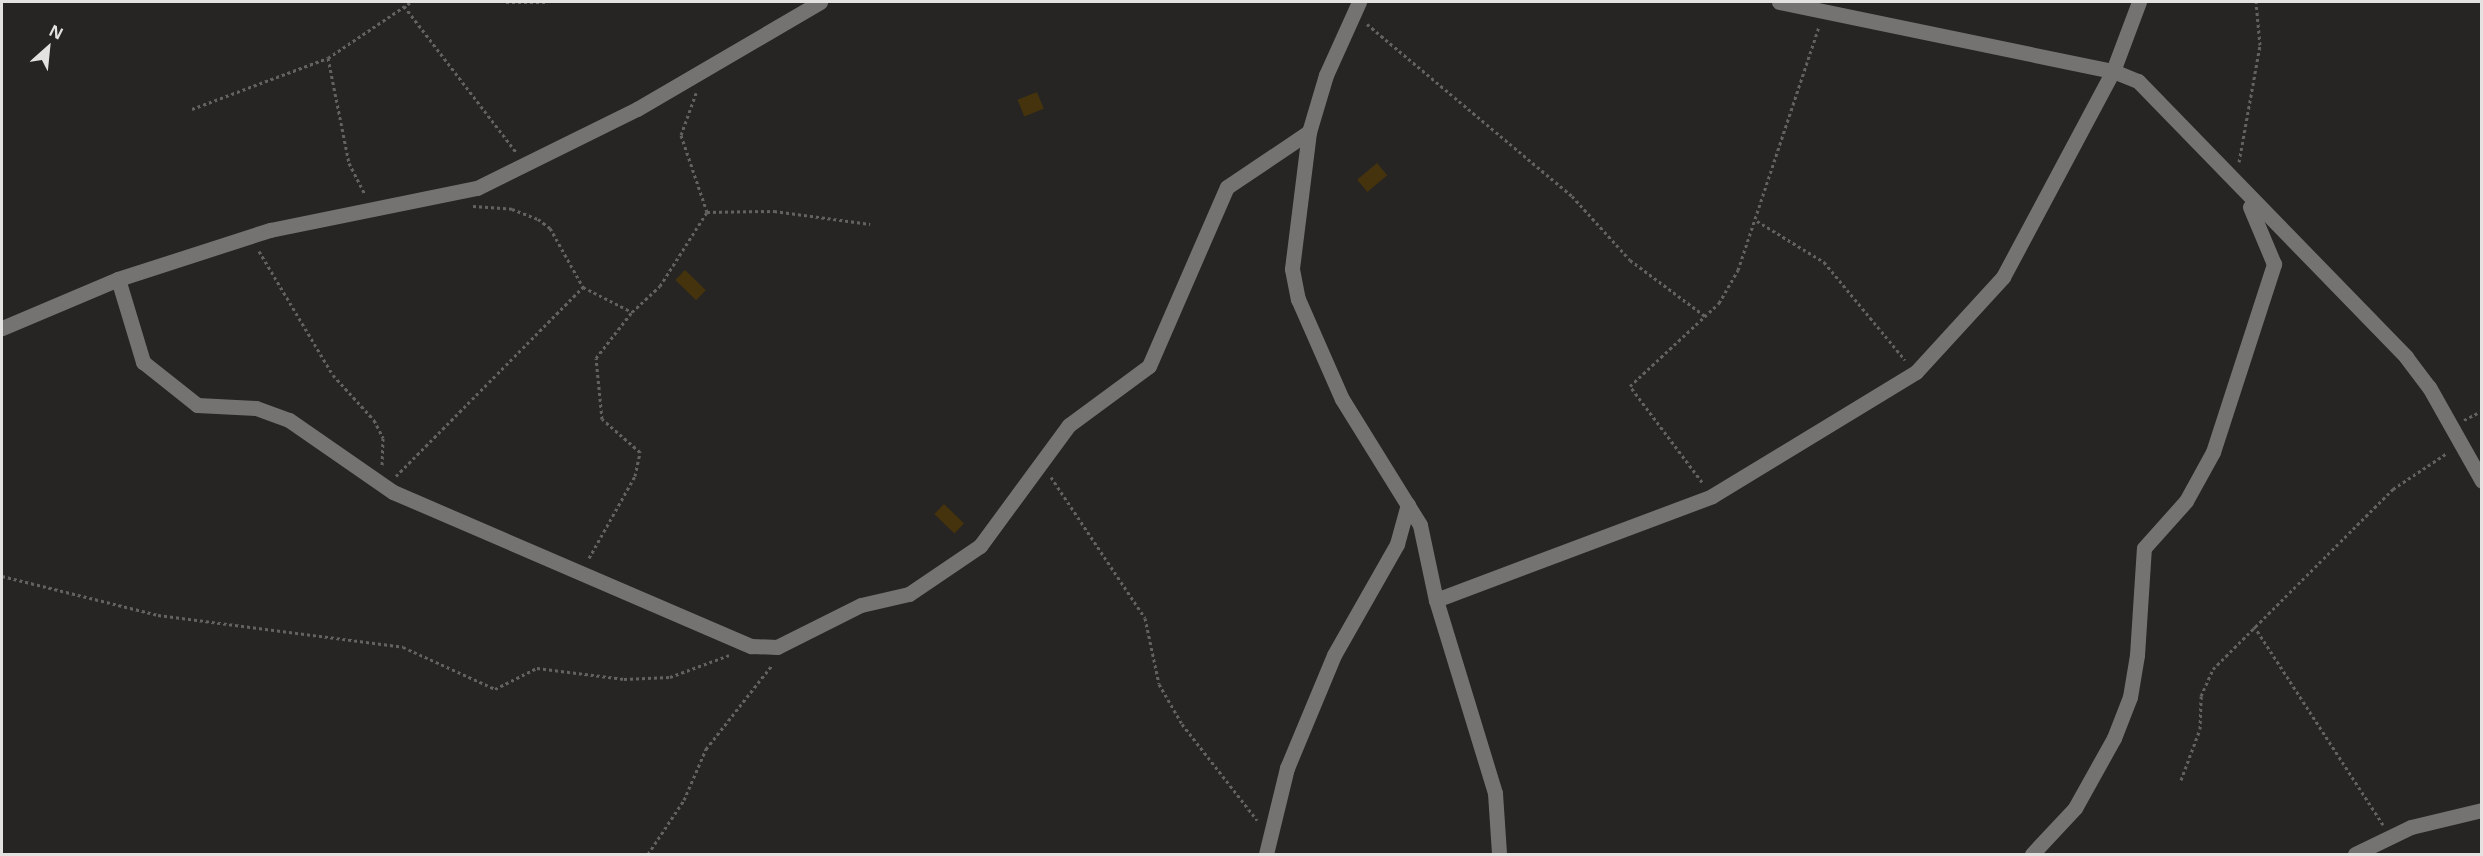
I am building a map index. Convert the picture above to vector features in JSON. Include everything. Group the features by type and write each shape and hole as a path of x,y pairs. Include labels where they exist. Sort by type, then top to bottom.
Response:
{"street":[{"path":"2,328 118,279 251,236 327,215 374,211 477,188 528,168 703,72 820,2"},
{"path":"1779,2 2113,71 2138,81 2168,107 2246,196 2406,357 2461,444 2481,481"},
{"path":"1436,600 1712,496 1916,372 2003,277 2113,71 2139,2"},
{"path":"1356,8 1326,75 1309,132 1304,192 1293,234 1298,299 1342,399 1420,525 1436,600 1496,793 1498,855"},
{"path":"118,279 143,362 154,376 197,405 256,408 289,420 382,484 580,574 751,646 791,643 861,605 909,594 980,546 1040,461 1069,425 1149,366 1227,187 1309,132"},
{"path":"2032,855 2075,808 2114,738 2130,697 2137,655 2144,548 2186,501 2213,452 2265,294 2274,264 2246,196"},
{"path":"1266,855 1287,768 1334,655 1397,544 1408,504"},
{"path":"2355,855 2390,836 2481,810"}],"path":[{"path":"192,109 328,58 411,2"},
{"path":"506,2 545,2"},
{"path":"2235,184 2260,45 2256,2"},
{"path":"404,6 528,168"},
{"path":"1356,8 1572,196 1630,260 1705,316"},
{"path":"1712,496 1629,390 1631,383 1705,316 1738,270 1758,220 1824,10"},
{"path":"328,58 350,163 374,211"},
{"path":"703,72 681,135 707,212"},
{"path":"462,204 512,209 538,219 550,228 582,287 632,312"},
{"path":"707,212 774,211 870,224"},
{"path":"580,574 635,476 640,452 602,419 596,363 632,312 660,286 707,212"},
{"path":"1758,220 1824,262 1916,372"},
{"path":"251,236 326,366 374,420 383,438 382,484"},
{"path":"382,484 582,287"},
{"path":"2181,780 2200,729 2201,696 2213,669 2393,489 2461,444"},
{"path":"1040,461 1145,618 1159,684 1182,724 1271,837"},
{"path":"2,576 158,615 403,647 495,689 537,668 624,679 670,677 751,646"},
{"path":"2254,626 2390,836"},
{"path":"648,855 684,800 706,749 791,643"}],"building":[{"path":"1037,92 1044,109 1024,117 1018,100"},
{"path":"1377,163 1387,175 1367,192 1357,180"},
{"path":"685,270 706,290 696,300 675,280"},
{"path":"944,504 964,523 954,534 934,514"}]}
